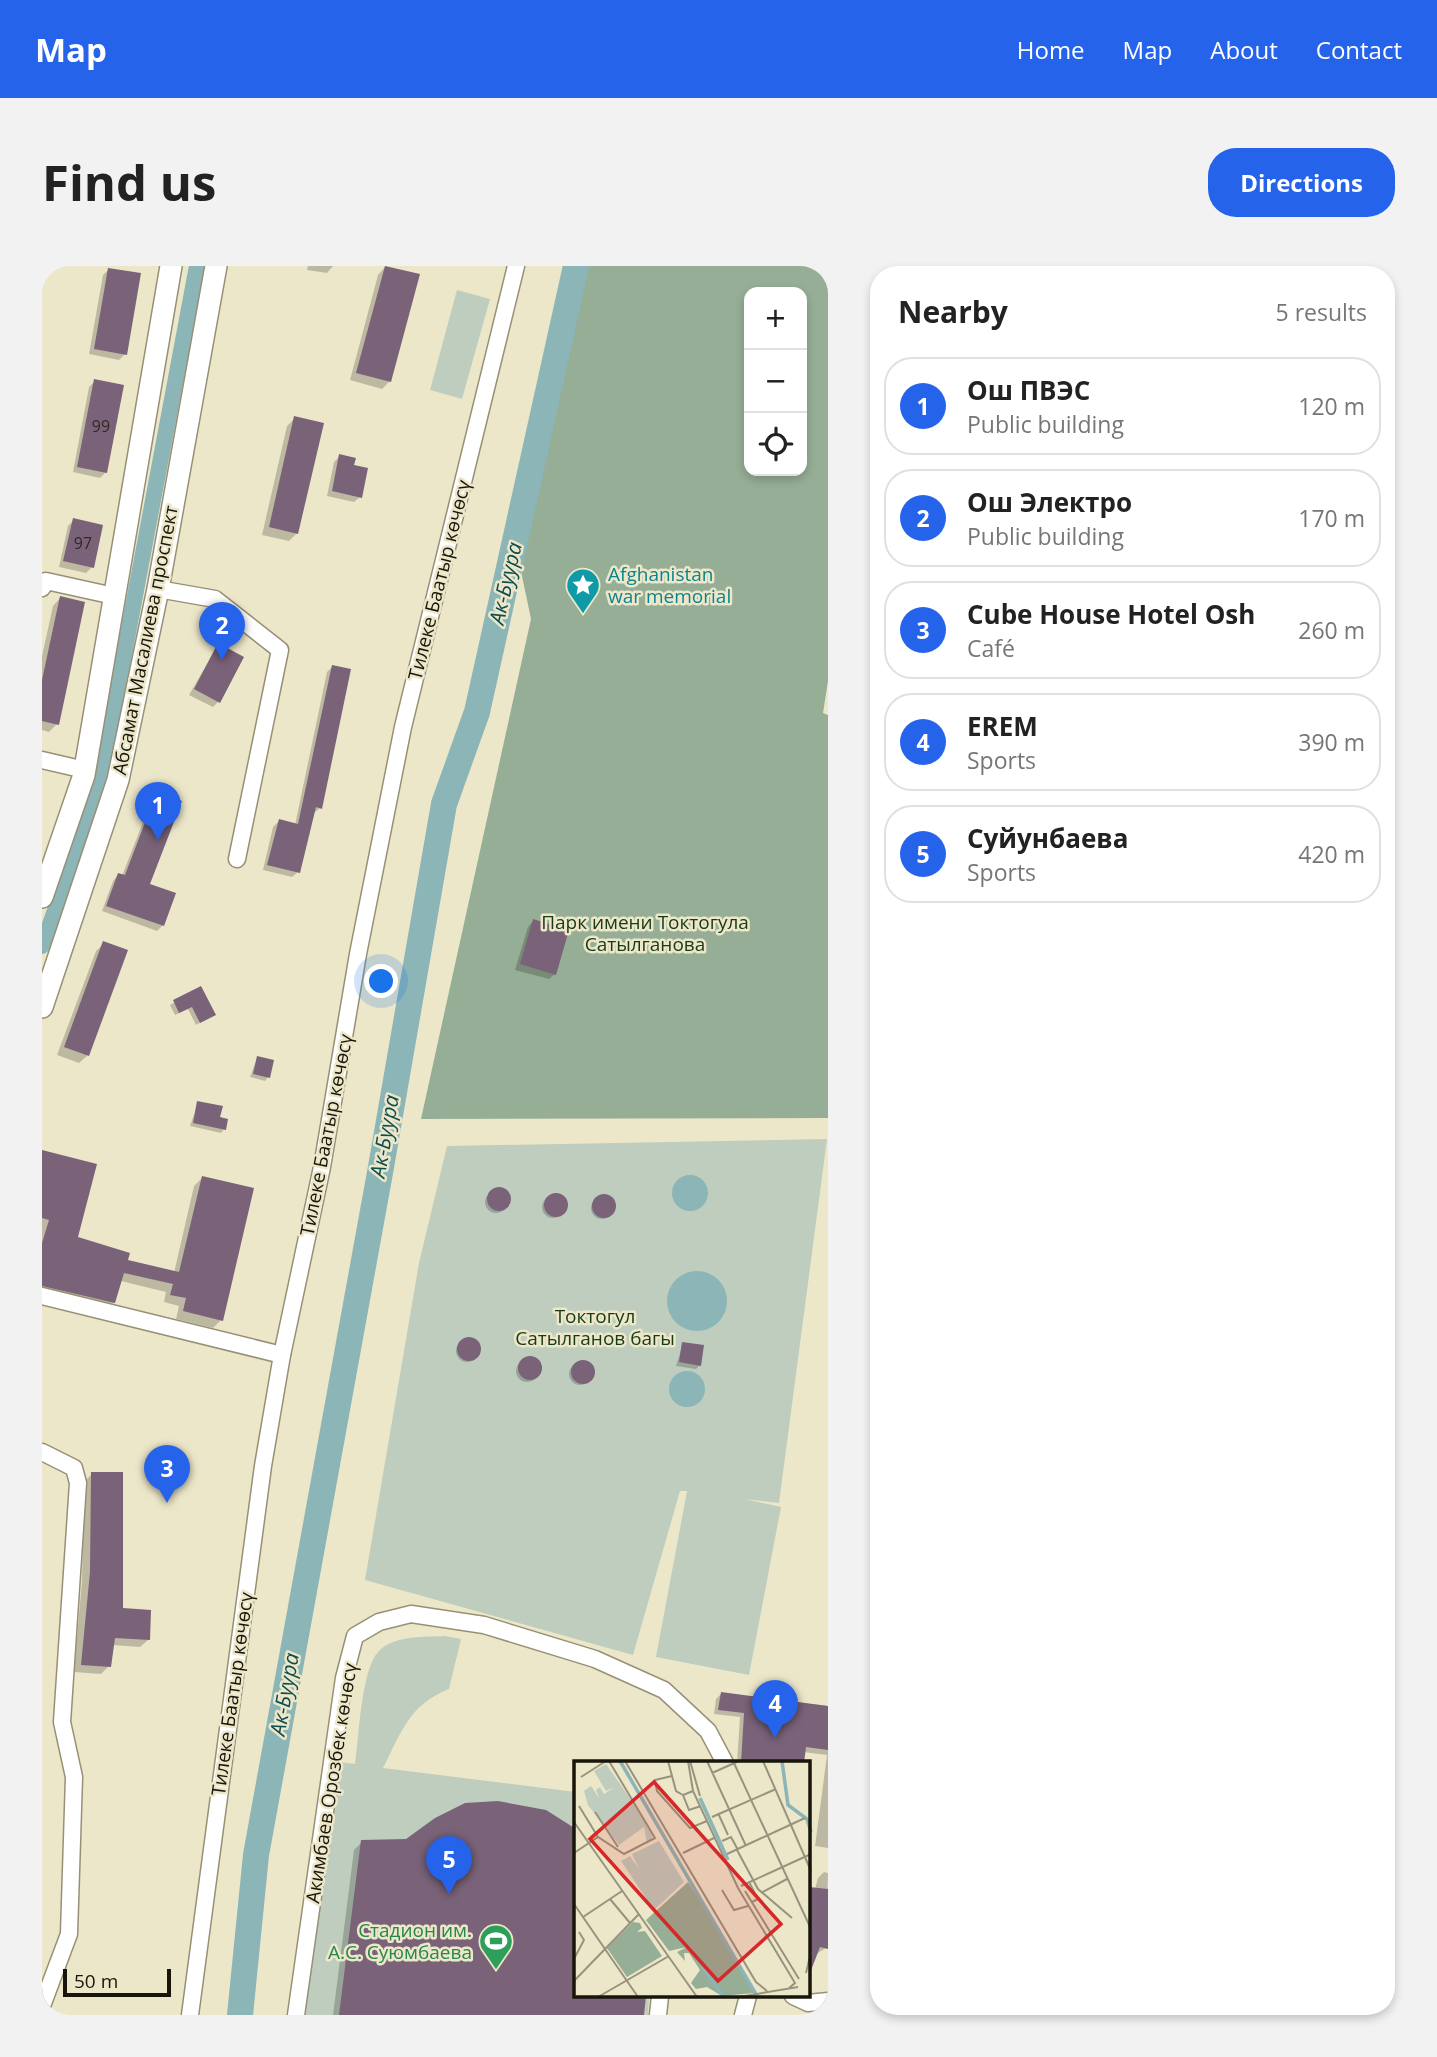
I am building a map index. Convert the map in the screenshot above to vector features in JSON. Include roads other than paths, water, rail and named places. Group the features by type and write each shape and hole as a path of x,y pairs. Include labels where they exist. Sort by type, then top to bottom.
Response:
{"main road":[{"name":"Абсамат Масалиева проспект","path":"42,897 85,769 171,266"},
{"name":"Абсамат Масалиева проспект","path":"42,1007 118,780 158,589 216,266"}],"street":[{"name":"Тилеке Баатыр көчөсү","path":"190,2015 261,1480 282,1354 322,1167 358,954 403,727 516,266"},
{"path":"42,588 46,581 114,596"},
{"path":"158,589 215,599 280,650 237,859"},
{"path":"42,760 85,769"},
{"path":"42,1296 282,1354"},
{"path":"42,1452 74,1468 78,1483 62,1722 74,1777 69,1934 42,2006"},
{"name":"Акимбаев Орозбек көчөсү","path":"296,2015 344,1678 355,1636 379,1622 411,1614 484,1625 611,1665 664,1690 708,1731 724,1761"},
{"path":"658,2015 660,1997"},
{"path":"743,2015 748,1997"},
{"path":"795,1997 808,2003 828,2001"}],"water":[{"path":"690,1175 703,1180 708,1193 703,1206 690,1211 677,1206 672,1193 677,1180"},
{"path":"691,1271 703,1271 722,1284 727,1301 725,1313 714,1326 703,1331 691,1331 672,1318 667,1307 667,1295 680,1276"},
{"path":"687,1371 700,1376 705,1389 700,1402 687,1407 674,1402 669,1389 674,1376"}],"waterway":[{"path":"42,946 98,793 197,266"},
{"name":"Ак-Буура","path":"240,2015 256,1855 444,804 477,712 576,266"}],"place":[{"name":"Afghanistan war memorial","path":"583,615"},
{"name":"Ош Электро","path":"222,660"},
{"name":"Ош ПВЭС","path":"158,840"},
{"name":"Cube House Hotel Osh","path":"167,1503"},
{"name":"EREM","path":"775,1738"},
{"name":"Суйунбаева","path":"449,1894"},
{"name":"Стадион им. А.С. Суюмбаева","path":"496,1971"}],"park label":[{"name":"Парк имени Токтогула Сатылганова","path":"645,933"},
{"name":"Токтогул Сатылганов багы","path":"595,1327"}]}
